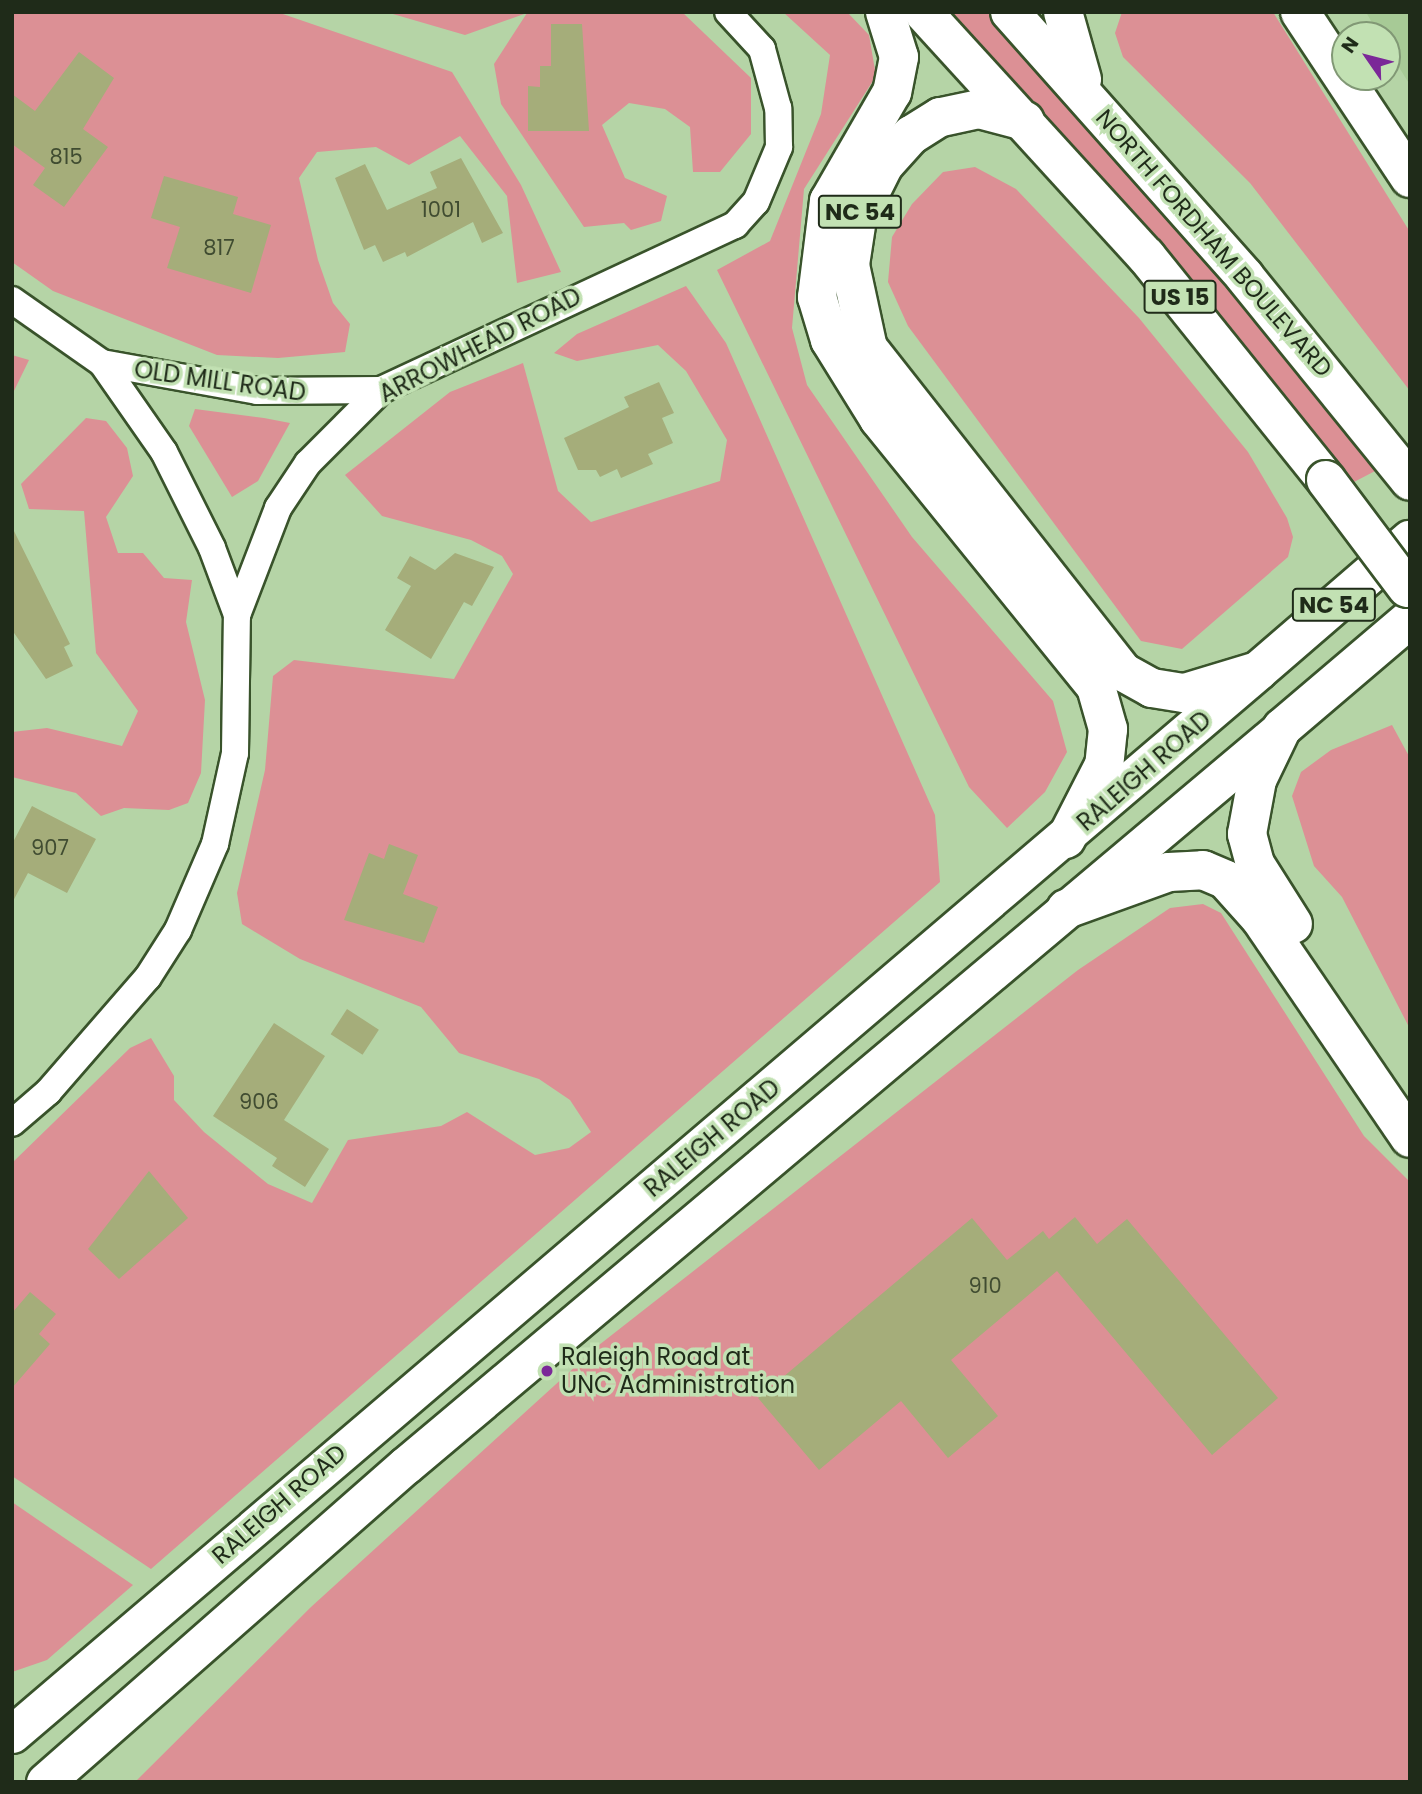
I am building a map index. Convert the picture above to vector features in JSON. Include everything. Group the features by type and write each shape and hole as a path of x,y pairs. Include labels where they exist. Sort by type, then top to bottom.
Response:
{"main road":[{"path":"885,12 899,57 892,92 829,201 817,297 830,340 879,419 1096,687 1108,729 1104,765 1066,839"},
{"name":"US 15","path":"923,12 1146,256 1326,480 1409,600"},
{"name":"NORTH FORDHAM BOULEVARD","path":"1010,12 1089,98 1385,445 1410,481"},
{"path":"1063,12 1089,98"},
{"path":"1300,12 1410,178"},
{"path":"1377,91 1410,142"},
{"name":"NC 54","path":"1025,121 979,109 940,117 917,130 884,165 857,219 850,265 868,348 1123,672 1152,688 1185,693 1258,671"},
{"name":"RALEIGH ROAD","path":"12,1734 1066,839 1410,540"},
{"path":"44,1782 395,1474 1282,728 1409,600"},
{"path":"1282,728 1249,808 1249,848 1410,1097"},
{"path":"1066,909 1169,872 1202,870 1226,880 1260,918 1410,1138"}],"street":[{"name":"ARROWHEAD ROAD","path":"12,1123 48,1092 148,977 184,917 215,844 235,753 237,615 278,508 308,463 381,390 735,225 756,202 779,147 772,75 762,49 728,12"},
{"name":"OLD MILL ROAD","path":"12,300 103,363 164,452 212,548 237,615"},
{"name":"OLD MILL ROAD","path":"103,363 257,390 381,390"}],"shaded area":[{"path":"12,12 277,12 452,72 521,185 561,272 517,283 507,196 460,136 409,165 376,147 317,152 299,178 318,260 333,303 350,324 345,352 278,358 217,355 53,291 12,262"},
{"path":"386,12 682,12 751,78 751,134 720,172 693,172 690,127 665,109 629,103 602,125 625,178 667,196 661,221 631,230 624,223 584,227 501,104 494,64 527,13 465,35"},
{"path":"783,12 847,12 869,35 876,76 804,189 792,328 807,385 912,537 1053,701 1067,752 1045,792 1007,828 969,787 717,270 770,241 821,114 830,55"},
{"path":"944,12 987,12 1048,76 1179,221 1377,470 1354,482 1142,229"},
{"path":"1122,12 1273,12 1410,232 1410,391 1250,183 1123,57 1115,33"},
{"path":"1366,12 1410,12 1410,85 1401,71 1401,21 1371,21"},
{"path":"975,167 1016,189 1139,318 1248,452 1287,518 1293,537 1288,557 1182,649 1141,641 908,326 888,282 892,237 912,204 943,172"},
{"path":"686,286 726,343 935,815 940,882 151,1569 12,1476 12,1163 130,1048 151,1038 174,1076 174,1100 204,1132 268,1184 312,1203 348,1140 441,1126 467,1112 535,1155 569,1148 591,1132 570,1100 539,1079 459,1053 421,1007 300,959 242,924 237,893 265,770 273,676 294,660 454,679 513,574 502,556 471,540 382,516 345,475 450,392 523,363 558,491 591,522 720,481 727,440 686,371 658,345 577,361 554,353 577,334"},
{"path":"12,355 29,360 12,395"},
{"path":"195,409 290,423 258,481 232,497 189,426"},
{"path":"86,418 106,421 127,448 133,476 106,517 118,553 143,553 164,578 192,580 186,622 205,700 201,773 188,803 169,810 124,808 101,816 76,793 12,777 12,732 47,728 122,746 138,711 96,653 84,511 29,509 21,484"},
{"path":"1392,725 1410,758 1410,1029 1342,897 1314,866 1292,796 1301,772 1331,750"},
{"path":"1203,904 1221,913 1364,1136 1410,1182 1410,1782 135,1782 311,1607 599,1345 1078,970 1170,908"},
{"path":"12,1502 133,1585 47,1660 12,1672"}],"building":[{"path":"551,24 582,24 589,131 528,131 528,86 540,87 540,66 551,66"},
{"path":"79,52 114,78 83,129 108,147 64,207 33,185 45,168 12,144 12,94 35,111"},
{"path":"461,158 503,233 482,243 473,222 407,257 405,252 383,262 375,245 364,250 335,178 365,164 387,210 437,188 430,172"},
{"path":"164,176 238,197 233,214 271,225 251,293 167,268 180,227 151,218"},
{"path":"659,382 674,413 662,418 673,443 648,454 653,464 621,478 617,469 600,477 596,470 578,470 564,438 629,407 624,397"},
{"path":"12,527 70,644 64,647 73,666 46,679 12,630"},
{"path":"455,553 494,567 472,606 464,602 431,659 385,630 411,586 397,578 410,556 435,570"},
{"path":"32,806 96,839 67,893 28,873 12,903 12,844"},
{"path":"389,844 418,855 403,894 438,907 424,943 344,920 369,853 384,859"},
{"path":"347,1009 379,1030 363,1055 331,1034"},
{"path":"274,1023 325,1056 284,1120 329,1149 305,1187 272,1166 277,1158 213,1116"},
{"path":"149,1171 188,1218 119,1279 88,1249"},
{"path":"1075,1217 1097,1244 1127,1219 1278,1398 1212,1455 1057,1271 951,1360 998,1416 948,1458 901,1401 819,1470 758,1398 972,1218 1007,1260 1043,1231 1049,1239"},
{"path":"30,1292 56,1314 39,1334 50,1344 12,1388 12,1313"}],"place":[{"name":"Raleigh Road at UNC Administration","path":"547,1371"}]}
